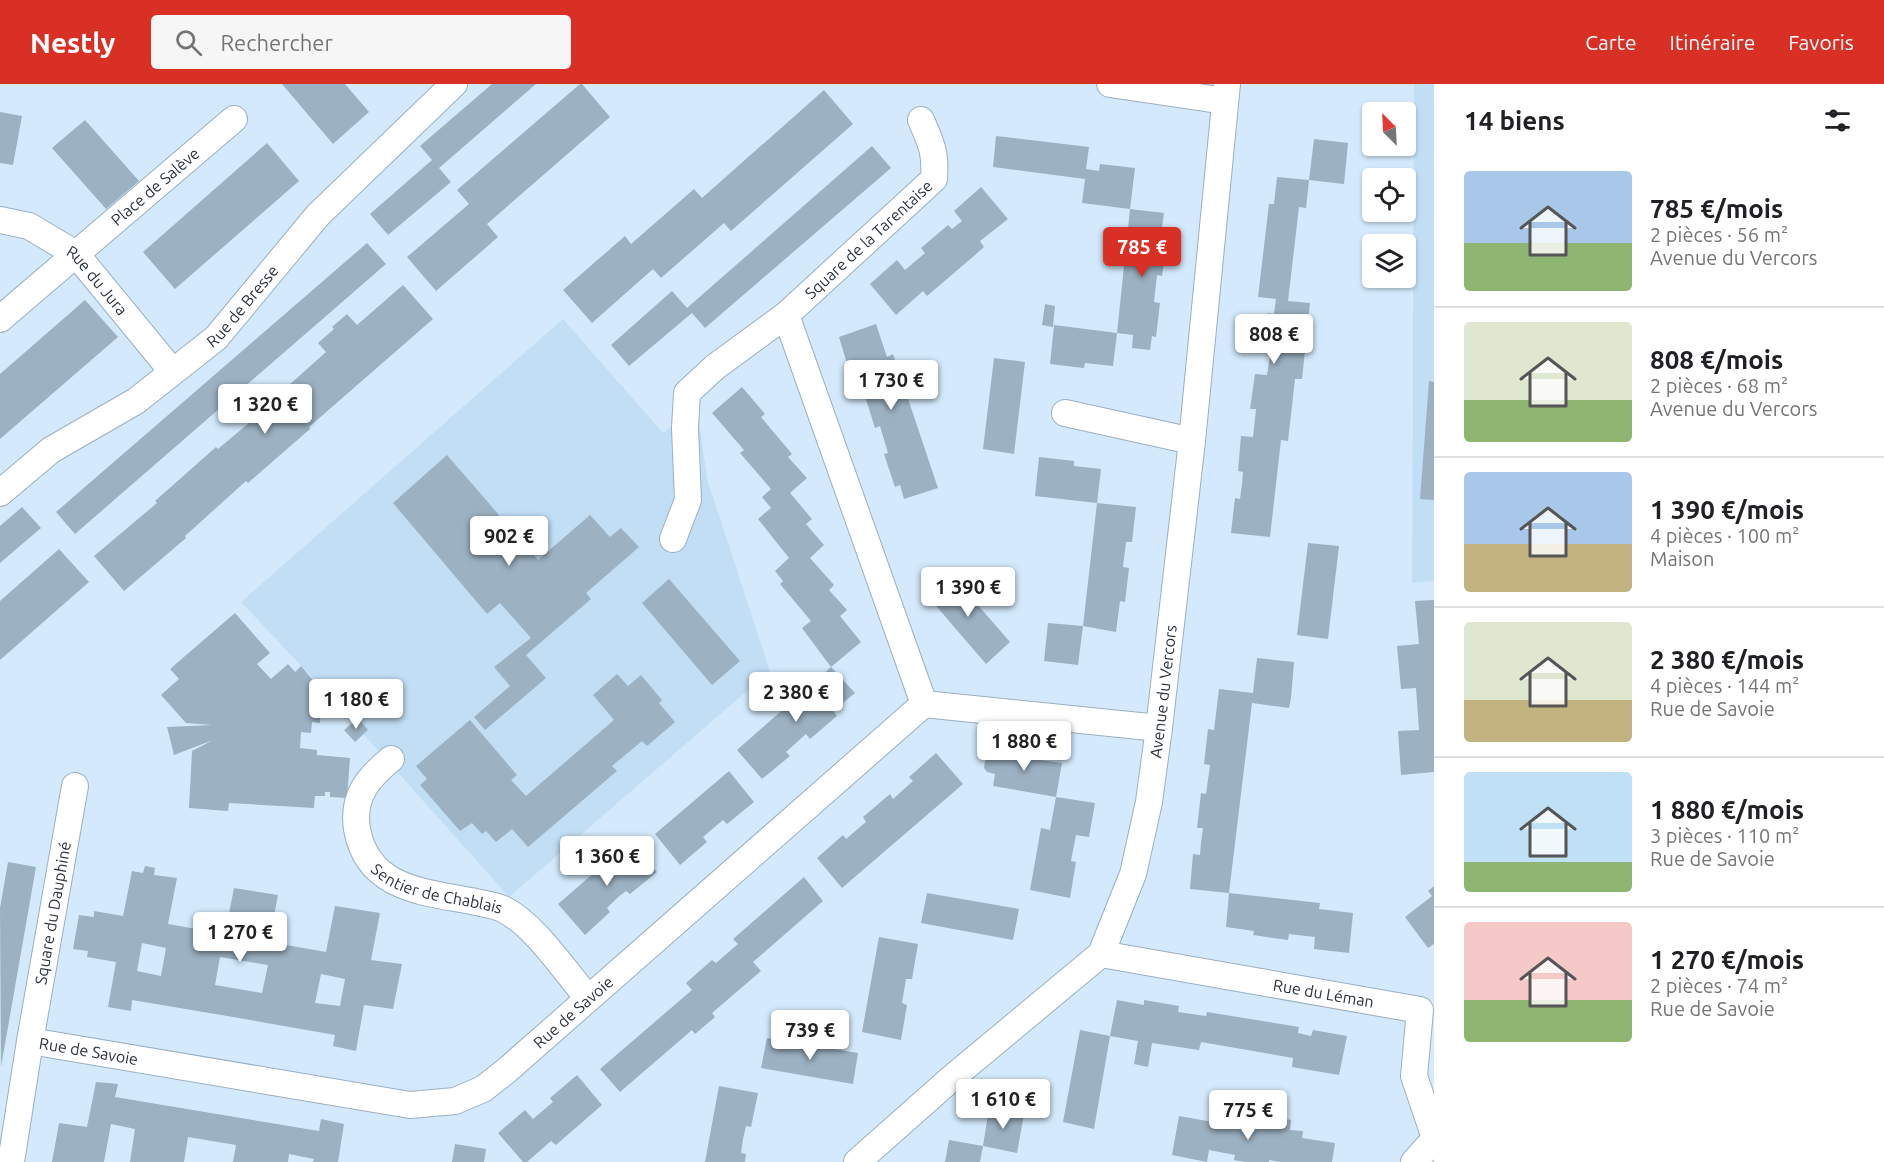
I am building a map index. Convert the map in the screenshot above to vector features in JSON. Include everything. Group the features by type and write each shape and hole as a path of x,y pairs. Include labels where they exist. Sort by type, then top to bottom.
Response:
{"street":[{"name":"Rue de Bresse","path":"0,493 51,450 136,401 216,338 318,215 454,84"},
{"path":"1110,84 1226,92"},
{"name":"Avenue du Vercors","path":"857,1162 953,1077 1101,954 1133,874 1149,802 1159,728 1192,441 1226,92"},
{"name":"Place de Salève","path":"0,319 234,119"},
{"name":"Square de la Tarentaise","path":"673,539 688,500 685,428 687,393 715,367 786,315 934,179 935,159 932,145 921,120"},
{"name":"Rue du Jura","path":"0,220 29,226 76,254 172,371"},
{"path":"786,315 924,704 1159,728"},
{"path":"1065,413 1192,441"},
{"name":"Rue de Savoie","path":"11,1162 30,1041 410,1105 455,1101 483,1089 924,704"},
{"name":"Sentier de Chablais","path":"391,759 371,776 359,798 356,821 359,841 371,862 385,876 405,888 501,908 526,924 588,998"},
{"name":"Square du Dauphiné","path":"30,1041 75,786"},
{"name":"Rue du Léman","path":"1101,954 1427,1005 1414,1076 1434,1135"},
{"path":"1414,1162 1434,1140"}],"shaded area":[{"path":"1414,84 1434,84 1434,581 1412,583 1413,288 1416,288 1416,234 1413,234 1413,222 1416,222 1416,168 1414,168 1414,156 1416,156 1416,102 1414,102"},
{"path":"563,319 663,433 697,405 707,479 770,671 509,897 325,691 241,602"}],"building":[{"path":"282,84 345,84 369,112 333,144"},
{"path":"492,84 536,84 439,168 451,182 388,235 370,214 432,160 420,146"},
{"path":"580,84 610,117 487,224 498,237 436,291 407,257 469,204 457,190"},
{"path":"824,90 853,124 731,231 724,223 661,278 653,269 592,323 563,290 625,236 631,244 694,189 702,198"},
{"path":"0,112 22,116 13,165 0,163"},
{"path":"85,120 139,181 106,209 52,148"},
{"path":"996,136 1089,147 1086,169 1099,171 1100,164 1135,168 1130,209 1082,203 1085,179 993,167"},
{"path":"1314,139 1348,143 1344,184 1309,180"},
{"path":"267,143 299,181 175,289 143,252"},
{"path":"872,146 891,168 705,328 692,313 629,366 611,345 672,291 687,308"},
{"path":"1277,177 1309,180 1306,208 1299,207 1288,301 1310,303 1302,379 1295,379 1288,441 1281,440 1270,537 1231,533 1235,498 1240,499 1242,484 1243,472 1238,471 1241,436 1253,437 1256,409 1250,409 1255,374 1267,375 1271,349 1264,349 1268,313 1274,314 1276,299 1258,297 1269,204 1274,204"},
{"path":"981,187 1008,219 980,241 984,247 975,255 927,296 923,291 896,315 870,284 897,260 905,270 925,253 921,248 948,225 952,229 962,221 954,211"},
{"path":"1130,209 1164,213 1160,242 1167,242 1162,276 1157,275 1154,302 1160,303 1156,337 1152,336 1150,350 1132,348 1133,335 1117,333"},
{"path":"367,243 386,264 75,534 56,512"},
{"path":"403,285 433,319 248,483 246,481 185,536 186,538 124,591 94,556 157,503 155,501 216,447 218,449 281,396 279,394 326,352 318,343 334,329 332,327 347,314 357,325"},
{"path":"85,300 118,337 0,439 0,374"},
{"path":"1045,304 1055,306 1053,327 1042,325"},
{"path":"876,324 887,357 893,354 938,488 904,499 900,485 895,487 884,454 888,453 880,426 875,428 864,393 869,392 860,366 849,370 839,337"},
{"path":"1054,325 1117,333 1113,366 1085,363 1084,368 1050,364"},
{"path":"994,358 1025,362 1014,454 983,449"},
{"path":"1429,381 1434,382 1434,500 1420,499"},
{"path":"742,387 765,414 761,417 792,454 788,457 807,478 790,493 812,519 806,524 824,545 810,558 834,585 829,590 847,610 840,616 861,642 831,667 802,628 811,621 780,584 783,581 775,571 789,558 758,519 771,508 762,497 771,489 740,453 744,450 712,413"},
{"path":"447,455 538,560 590,515 610,537 621,528 639,547 586,593 591,599 526,655 546,678 485,730 474,717 510,686 494,667 531,638 500,603 487,614 393,503"},
{"path":"1039,457 1074,461 1074,466 1101,469 1097,503 1035,496"},
{"path":"1097,503 1136,507 1132,542 1126,542 1123,567 1129,568 1125,602 1120,601 1116,632 1083,626"},
{"path":"22,507 41,528 0,563 0,526"},
{"path":"1308,543 1339,546 1328,639 1297,635"},
{"path":"59,549 89,582 0,660 0,601"},
{"path":"949,572 1010,642 986,664 925,593"},
{"path":"669,579 740,661 712,685 642,603"},
{"path":"1434,600 1434,772 1401,775 1398,731 1419,730 1416,688 1401,689 1397,646 1419,644 1415,601"},
{"path":"235,613 270,653 257,664 271,679 288,664 295,672 301,666 322,691 320,723 312,722 311,733 301,732 300,748 317,750 317,755 350,758 347,798 330,797 330,792 325,792 325,796 315,796 314,808 229,803 228,811 189,808 192,751 213,740 174,755 167,727 212,725 186,723 161,695 179,679 170,669"},
{"path":"1048,623 1083,626 1078,665 1044,661"},
{"path":"1257,658 1294,662 1289,708 1252,703 1229,893 1190,889 1193,854 1200,855 1203,828 1197,828 1201,793 1206,794 1210,765 1204,764 1208,729 1214,730 1219,689 1253,693"},
{"path":"831,667 855,693 833,711 837,716 810,739 806,734 786,752 790,756 762,779 737,750"},
{"path":"617,674 628,686 641,675 662,700 659,703 675,722 647,746 642,741 612,766 617,771 528,847 512,829 496,842 486,831 482,834 472,823 460,831 420,785 427,779 416,766 470,720 517,775 511,780 526,796 614,720 593,695"},
{"path":"358,718 368,730 355,742 344,730"},
{"path":"1000,747 1034,752 1033,759 1062,763 1056,797 993,786 995,774 987,772 984,768 985,761 989,758 998,760"},
{"path":"936,753 963,784 842,888 817,858 843,835 846,839 866,822 863,817 890,794 893,799 913,781 909,777"},
{"path":"729,771 754,802 727,824 723,820 703,837 707,842 680,865 655,834"},
{"path":"1056,797 1095,803 1089,837 1076,835 1071,861 1076,862 1070,898 1030,890 1041,828 1050,830"},
{"path":"631,841 657,872 630,894 626,891 617,898 607,908 610,912 585,935 558,904"},
{"path":"8,862 36,867 1,1067 0,908"},
{"path":"145,866 155,868 154,875 177,878 168,924 225,934 234,888 278,895 269,942 326,952 335,906 380,913 371,960 402,964 393,1009 364,1005 356,1051 333,1046 335,1035 132,1000 131,1011 108,1007 116,962 87,957 88,951 73,949 79,915 94,917 94,911 123,916 132,871 143,873","holes":["142,943 166,948 161,976 137,971","220,957 268,965 262,993 215,985","321,974 345,979 340,1006 315,1003"]},
{"path":"804,877 823,901 753,962 761,971 712,1013 715,1017 695,1034 692,1030 620,1092 600,1069 692,990 686,983 712,960 716,963 738,944 733,939"},
{"path":"1434,886 1434,944 1428,948 1405,917 1432,896 1428,891"},
{"path":"927,893 1019,909 1013,940 921,923"},
{"path":"1229,893 1320,903 1319,909 1353,913 1349,953 1314,949 1315,937 1289,934 1288,940 1253,935 1254,931 1226,927"},
{"path":"879,937 918,944 912,979 906,979 902,1003 907,1005 901,1040 862,1032"},
{"path":"1117,1000 1144,1005 1144,1000 1179,1006 1178,1012 1206,1016 1207,1012 1299,1027 1298,1033 1311,1036 1313,1030 1347,1036 1339,1075 1292,1067 1293,1058 1201,1042 1199,1050 1152,1043 1148,1067 1134,1064 1138,1041 1110,1036"},
{"path":"1080,1030 1110,1036 1094,1129 1063,1122"},
{"path":"767,1038 858,1053 853,1084 761,1068"},
{"path":"577,1075 602,1105 556,1145 551,1141 527,1162 523,1162 498,1133 525,1110 533,1119 553,1102 550,1098"},
{"path":"96,1082 118,1084 115,1097 319,1131 321,1119 344,1124 338,1162 313,1162 314,1159 289,1154 288,1162 233,1162 236,1145 188,1137 184,1162 130,1162 135,1129 111,1124 104,1162 52,1162 59,1123 87,1127"},
{"path":"719,1086 758,1093 751,1127 746,1126 743,1139 741,1153 746,1154 745,1162 705,1162"},
{"path":"989,1108 1024,1114 1017,1153 983,1146"},
{"path":"1179,1116 1213,1122 1214,1116 1275,1126 1276,1117 1291,1120 1290,1130 1303,1131 1302,1138 1335,1143 1332,1162 1269,1160 1269,1162 1246,1162 1234,1160 1235,1155 1209,1150 1207,1162 1172,1155"},
{"path":"949,1140 983,1146 980,1162 945,1162"},
{"path":"455,1144 486,1149 484,1162 452,1162"}]}
